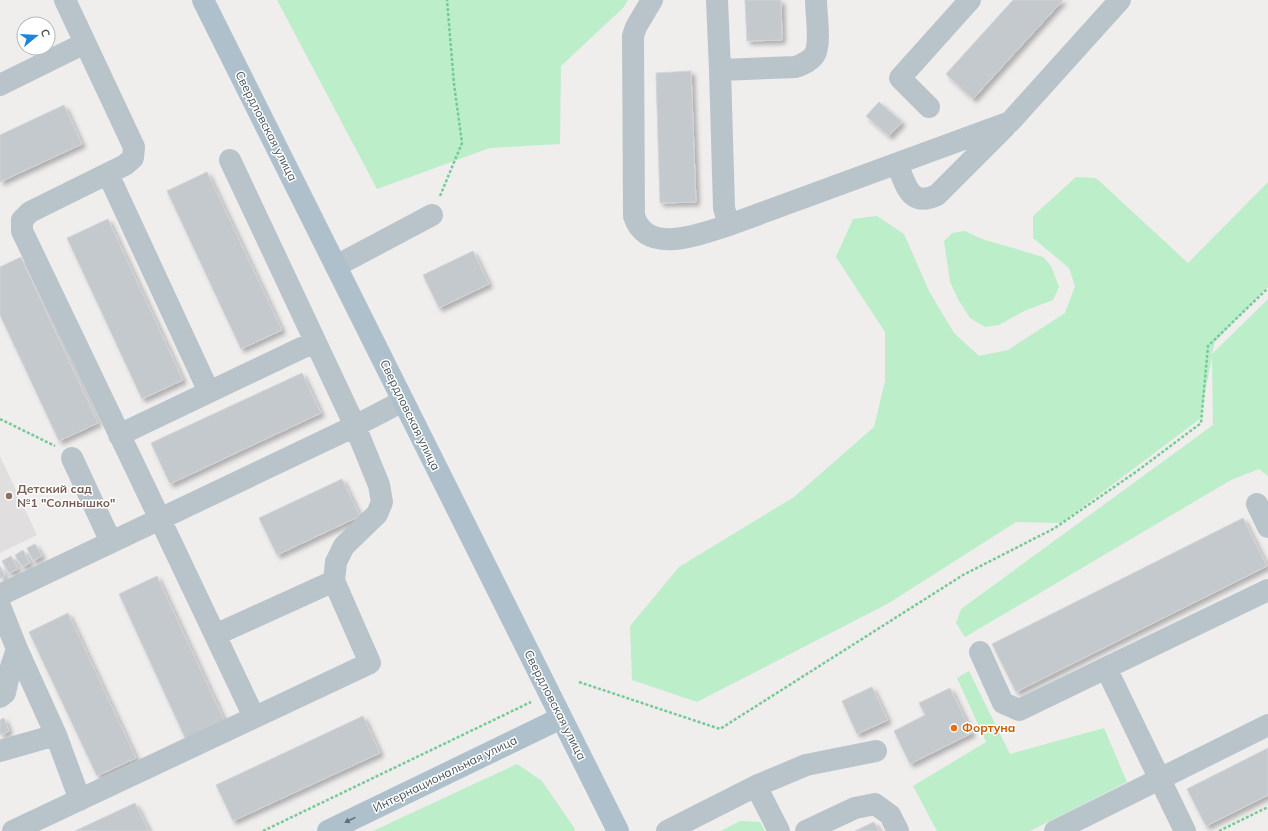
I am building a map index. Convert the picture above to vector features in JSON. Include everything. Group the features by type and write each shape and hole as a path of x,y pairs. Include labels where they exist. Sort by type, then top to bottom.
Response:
{"main road":[{"name":"Свердловская улица","path":"203,0 618,831"},
{"name":"Интернациональная улица","path":"328,831 561,718"}],"street":[{"path":"65,0 134,147 133,158 125,165 108,174 30,212 22,220 22,231 254,717"},
{"path":"652,0 636,27 633,36 634,216 637,223 651,236 664,239 699,234 729,225 1010,122"},
{"path":"718,0 724,208 729,225"},
{"path":"720,70 796,66 806,63 814,55 817,44 816,0"},
{"path":"929,107 900,78 970,0"},
{"path":"897,164 908,190 912,195 919,200 928,199 937,195 1010,122 1120,0"},
{"path":"0,85 85,43"},
{"path":"13,831 370,663 334,581 336,562 344,546 378,514 382,502 373,470 355,426 314,342 230,160"},
{"path":"108,174 209,392"},
{"path":"336,266 432,215"},
{"path":"120,434 314,342"},
{"path":"0,595 355,426 403,401"},
{"path":"66,453 111,542"},
{"path":"1257,504 1268,527"},
{"path":"215,635 334,581"},
{"path":"980,652 1003,703 1019,710 1268,590"},
{"path":"0,606 17,649 56,735 80,800"},
{"path":"0,697 5,693 10,670 17,649"},
{"path":"1106,668 1185,831"},
{"path":"1055,831 1268,725"},
{"path":"0,751 56,735"},
{"path":"667,831 756,786 806,765 876,750"},
{"path":"756,786 779,831"},
{"path":"806,831 855,808 875,804 890,815 898,831"}],"path":[{"path":"432,215 462,143 454,84 446,0"},
{"path":"580,682 720,729 963,574 1056,528 1140,469 1201,423 1208,346 1268,288"},
{"path":"0,419 66,453"},
{"path":"262,831 533,701"},
{"path":"1219,831 1268,807"}],"shaded area":[{"name":"Детский сад №1 \"Солнышко\"","path":"0,456 37,535 0,553"}],"green space":[{"path":"277,0 628,0 623,8 561,66 560,144 490,148 377,189"},
{"path":"1076,177 1096,178 1188,263 1268,182 1268,286 1215,342 1212,354 1268,299 1268,476 1259,469 1231,480 965,637 956,623 961,609 1213,425 1212,357 1200,419 1061,523 1016,522 889,603 697,702 632,680 630,626 679,567 794,497 874,427 885,381 885,332 836,257 853,219 877,216 904,234 929,291 954,333 979,356 1008,350 1065,313 1075,286 1069,268 1033,238 1033,216"},
{"path":"965,231 982,239 1043,257 1051,266 1059,287 1053,300 1024,311 999,325 985,327 970,318 959,301 950,282 944,241 952,233"},
{"path":"969,671 1010,754 1104,728 1127,782 1030,831 937,831 913,786 986,742 957,678"},
{"path":"517,764 542,781 575,829 574,831 373,831"},
{"path":"740,821 760,822 765,831 721,831"}],"building":[{"path":"745,0 781,0 782,40 747,41"},
{"path":"1013,0 1063,0 973,99 946,74"},
{"path":"691,71 696,202 660,203 656,73"},
{"path":"879,102 902,122 889,136 866,116"},
{"path":"64,105 82,144 0,182 0,135"},
{"path":"207,172 282,330 241,349 167,191"},
{"path":"108,219 183,380 142,399 67,238"},
{"path":"473,251 489,284 439,308 423,275"},
{"path":"21,257 98,423 59,441 0,315 0,267"},
{"path":"302,373 321,413 170,484 151,443"},
{"path":"342,479 360,516 277,555 259,518"},
{"path":"1243,518 1267,566 1016,692 992,644"},
{"path":"35,544 42,556 33,561 27,548"},
{"path":"23,550 30,563 22,567 15,555"},
{"path":"11,556 18,569 9,573 2,561"},
{"path":"0,566 5,576 0,579"},
{"path":"157,576 225,722 186,740 119,594"},
{"path":"68,613 136,758 97,776 29,632"},
{"path":"872,687 888,720 857,734 842,701"},
{"path":"950,688 972,733 910,764 894,731 925,715 919,703"},
{"path":"363,716 380,753 233,821 216,785"},
{"path":"4,718 9,731 0,735 0,720"},
{"path":"1268,748 1268,795 1206,826 1187,789"},
{"path":"135,803 149,831 75,831"},
{"path":"874,822 879,831 855,831"}],"place":[{"name":"Детский сад №1 \"Солнышко\"","path":"9,496"},
{"name":"Фортуна","path":"954,728"}]}
